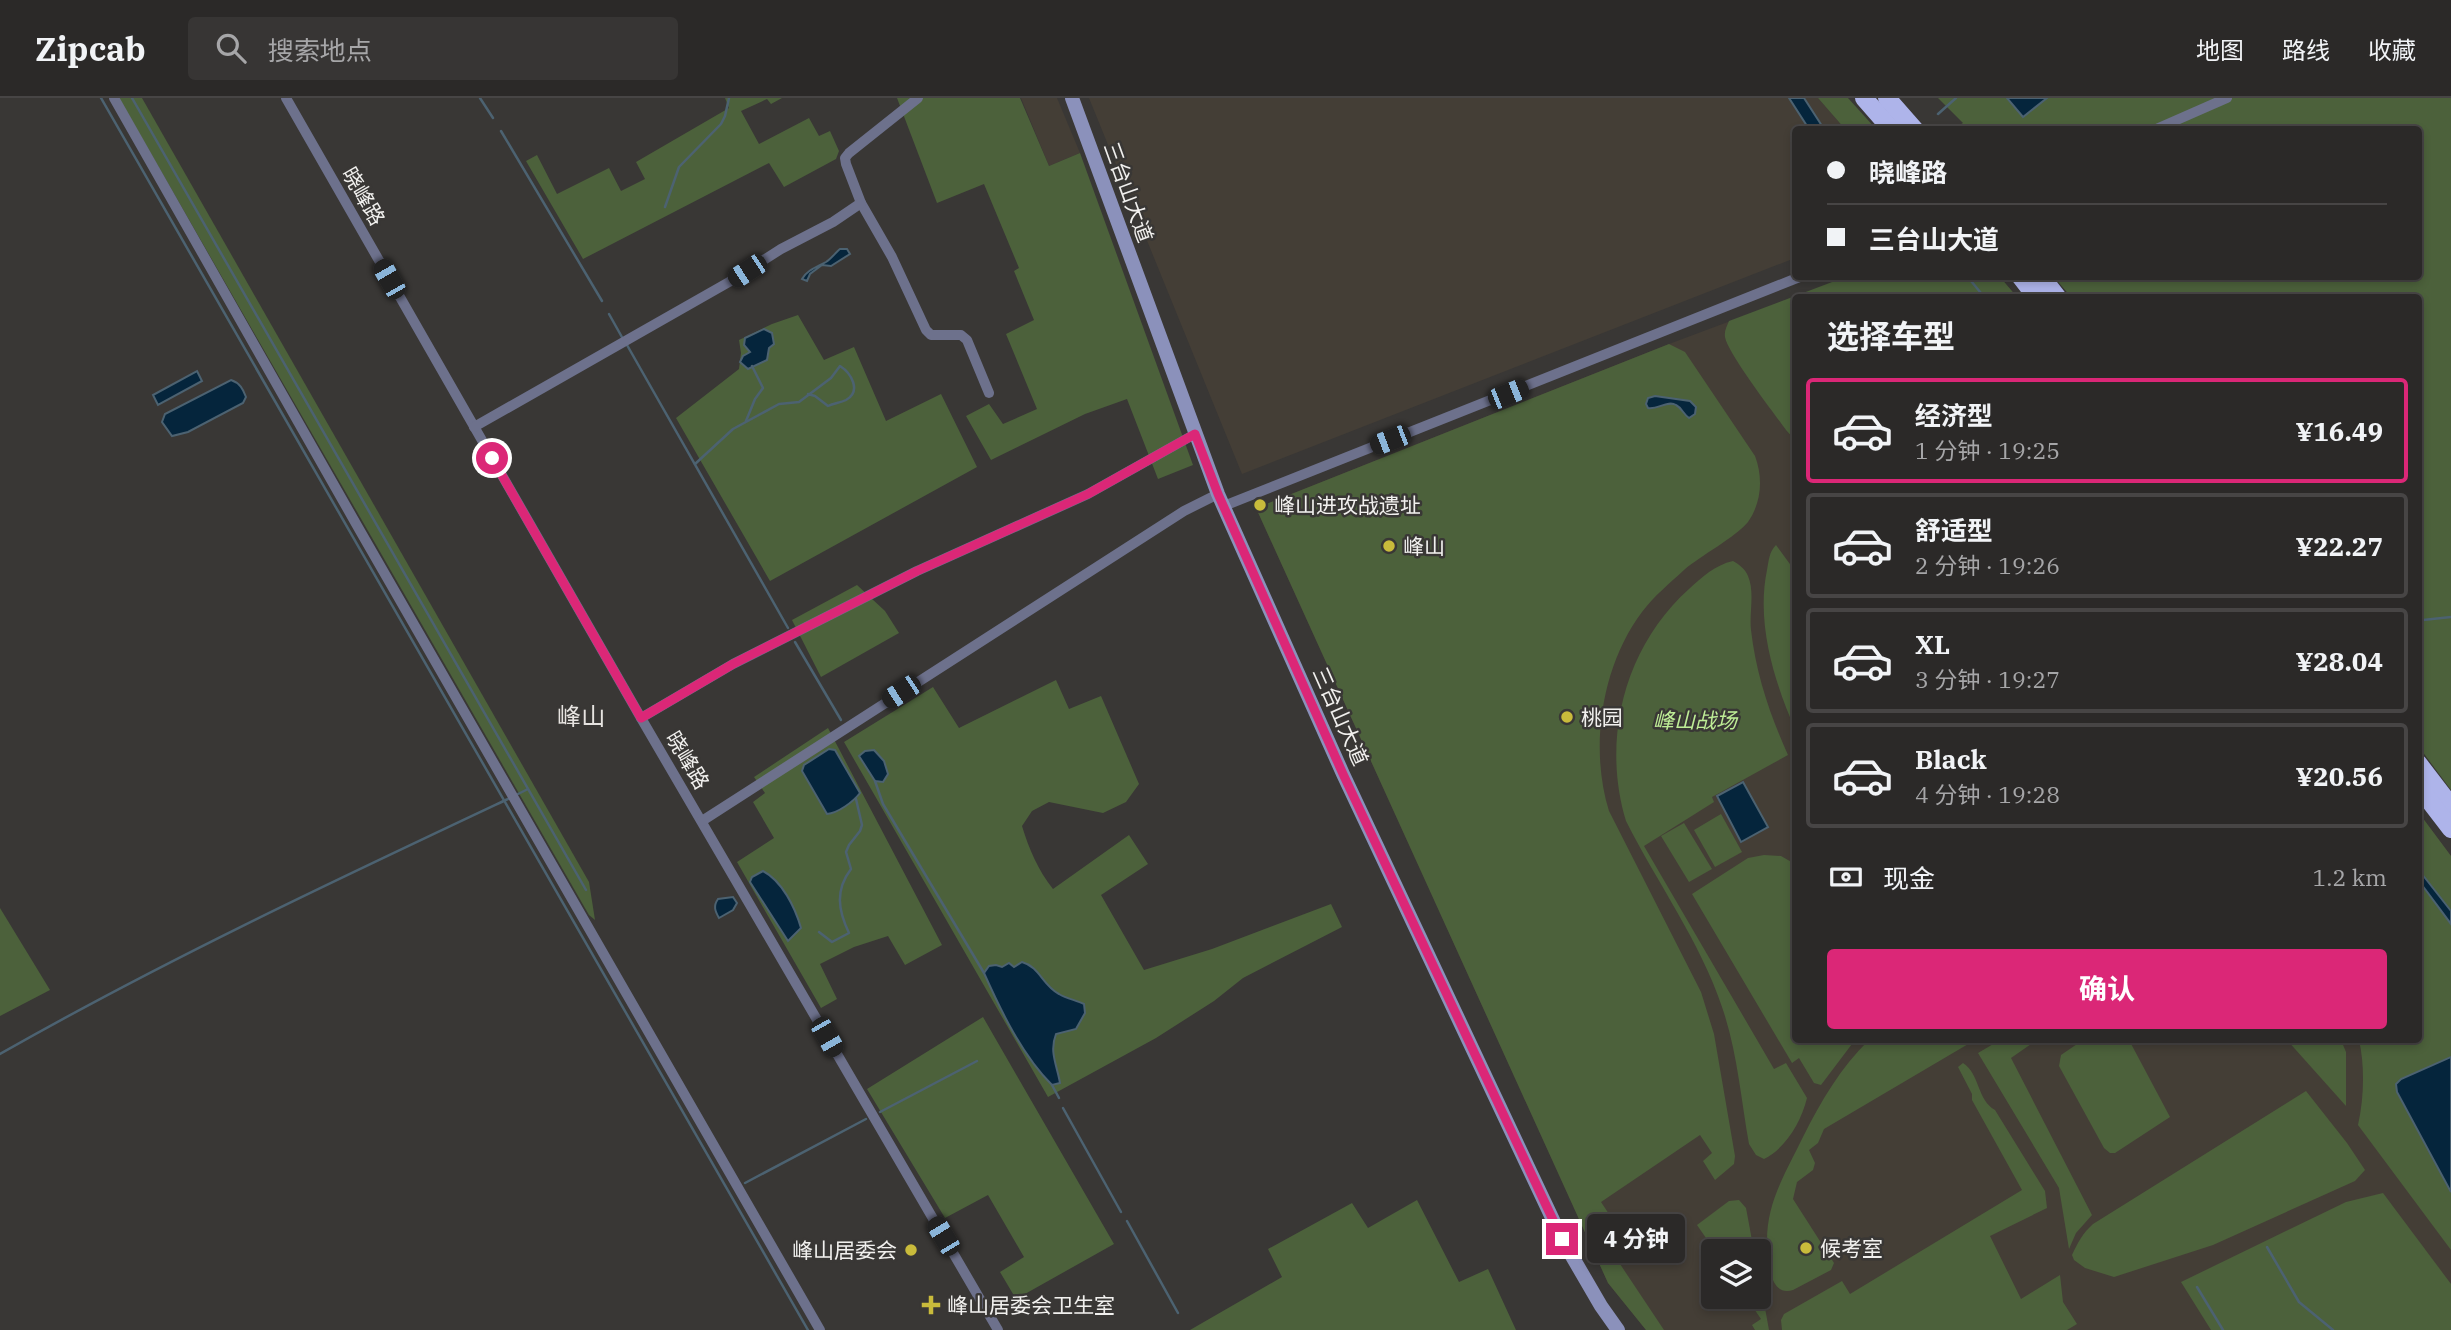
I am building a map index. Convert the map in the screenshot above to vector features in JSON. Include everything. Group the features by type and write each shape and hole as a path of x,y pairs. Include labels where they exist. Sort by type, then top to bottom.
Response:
{"highway":[{"path":"1864,98 1888,126"},
{"path":"1887,98 1912,126"},
{"path":"2023,280 2034,294"},
{"path":"2044,280 2055,294"},
{"path":"2422,768 2451,806"},
{"path":"2422,791 2451,829"}],"main road":[{"name":"三台山大道","path":"1072,98 1221,500 1343,774 1562,1239 1618,1330"}],"street":[{"path":"114,98 820,1330"},
{"name":"晓峰路","path":"286,98 641,718 998,1330"},
{"path":"918,98 845,158 862,203 892,257 926,330 931,335 961,335 967,340 989,393"},
{"path":"2163,126 2227,98"},
{"path":"474,427 862,203"},
{"path":"702,821 1184,511 1221,500 1792,280"},
{"path":"641,718 733,664 917,571 1088,494 1195,434"}],"shaded area":[{"path":"1021,98 1057,98 1080,153 1049,166"},
{"path":"1089,98 1818,98 1842,126 1792,126 1792,259 1242,474"},
{"path":"1840,280 2003,280 2014,294 1803,294"},
{"path":"1792,298 1792,1043 2422,1043 2422,817 2451,856 2451,1330 1646,1330 1608,1283 1256,508"}],"green space":[{"path":"119,98 142,98 589,882 595,920 589,915"},
{"path":"725,98 782,98 771,104 767,99 741,111 759,144 809,118 819,136 830,131 839,151 836,159 784,187 769,163 583,259 526,161 537,155 557,194 609,168 621,191 645,179 636,162 729,108"},
{"path":"897,98 1020,98 1049,166 1080,153 1193,465 1158,479 1127,399 1085,414 991,460 966,416 989,404 1003,424 1037,409 1006,334 1034,320 1014,271 1019,268 984,184 937,203"},
{"path":"1818,98 1848,98 1873,126 1842,126"},
{"path":"1938,98 2451,98 2451,790 2422,751 2422,294 2068,294 2057,280 2422,280 2422,126 1958,126 1963,123"},
{"path":"1837,280 2003,280 2014,294 1800,294"},
{"path":"1792,297 1792,437 1762,398 1728,345 1725,333 1729,321"},
{"path":"798,315 824,360 854,347 886,421 941,394 977,467 770,581 676,418 739,369 739,340"},
{"path":"1669,344 1685,352 1755,456 1760,481 1756,506 1748,522 1684,570 1642,612 1617,656 1603,707 1600,760 1609,811 1701,992 1714,1034 1735,1156 1734,1164 1715,1180 1703,1161 1712,1153 1700,1135 1601,1202 1615,1223 1621,1219 1629,1235 1629,1239 1610,1249 1664,1330 1646,1330 1608,1283 1256,508"},
{"path":"1776,545 1792,567 1792,721 1774,672 1765,631 1764,590 1772,550"},
{"name":"峰山战场","path":"1733,561 1744,569 1750,582 1751,630 1756,662 1788,755 1712,797 1714,802 1644,846 1774,1069 1786,1063 1807,1098 1792,1133 1779,1148 1764,1159 1756,1155 1749,1144 1735,1057 1722,1007 1702,959 1626,821 1616,758 1624,696 1634,666 1649,638 1667,612 1694,585 1715,568"},
{"path":"857,585 885,611 899,633 821,677 792,620"},
{"path":"1056,680 1069,709 1101,696 1139,784 1126,802 1103,813 1049,802 1032,811 1022,826 1034,859 1053,889 1129,835 1148,864 1101,895 1144,970 1212,949 1331,904 1342,927 1243,978 1214,1001 1156,1038 1048,1097 844,742 933,687 959,728"},
{"path":"828,728 942,945 905,965 888,936 854,947 820,964 837,999 821,1008 737,862 774,838 753,802 765,793 754,777"},
{"path":"1721,814 1742,852 1715,867 1694,830"},
{"path":"2422,817 2451,856 2451,1250 2358,1125 2362,1104 2359,1043 2422,1043"},
{"path":"1684,823 1712,869 1689,882 1661,836"},
{"path":"1781,856 1792,862 1792,1043 1853,1043 1821,1085 1814,1083 1799,1058 1792,1063 1692,894 1748,858"},
{"path":"0,908 50,990 0,1016"},
{"path":"983,1017 1114,1244 1016,1299 1000,1272 1024,1257 988,1195 945,1218 867,1089"},
{"path":"1866,1043 1970,1043 1824,1129 1818,1143 1809,1150 1815,1163 1813,1170 1797,1182 1793,1199 1834,1263 1831,1270 1793,1290 1782,1290 1772,1278 1771,1239 1767,1239 1773,1202 1810,1124 1841,1073"},
{"path":"1995,1043 2033,1043 2011,1058 2092,1215 2076,1233 2069,1249 2059,1188 1978,1053"},
{"path":"2079,1043 2131,1043 2170,1117 2115,1153 2110,1153 2104,1148 2059,1066 2061,1055"},
{"path":"2290,1043 2342,1043 2346,1052 2346,1106"},
{"path":"1963,1063 1973,1074 1985,1100 1995,1110 2045,1191 2047,1208 1990,1236 2021,1299 2060,1275 2063,1302 2077,1324 2067,1330 1782,1330 1781,1320 1784,1314 1842,1281 1850,1294 2022,1190 1972,1100 1972,1094 1958,1067"},
{"path":"2306,1091 2365,1170 2355,1181 2213,1245 2114,1277 2085,1268 2074,1260 2072,1255 2076,1246 2093,1224"},
{"path":"2383,1193 2451,1284 2451,1330 2211,1330 2181,1282 2346,1202"},
{"path":"1417,1200 1459,1282 1488,1269 1516,1330 1190,1330 1282,1277 1268,1249 1352,1203 1368,1228"},
{"path":"1739,1200 1746,1208 1752,1239 1707,1239 1697,1225 1729,1201"},
{"path":"1754,1309 1765,1309 1769,1330 1755,1330 1752,1325 1761,1319"}],"water":[{"path":"1789,98 1804,98 1822,126 1807,126"},
{"path":"2007,98 2047,98 2023,117"},
{"path":"840,249 847,249 850,254 831,266 822,265 810,274 807,281 802,279 809,271 828,261"},
{"path":"764,329 772,333 774,344 769,348 767,360 748,369 740,362 743,356 750,352 744,345 745,338"},
{"path":"197,371 202,381 158,405 153,395"},
{"path":"231,380 244,391 246,397 243,403 188,432 172,436 162,422 165,414"},
{"path":"1655,396 1690,401 1696,407 1695,414 1689,418 1673,404 1648,408 1648,398"},
{"path":"829,749 835,750 860,793 836,812 827,814 802,771 804,765"},
{"path":"874,750 884,761 888,774 883,782 875,781 859,756 865,751"},
{"path":"1743,782 1768,827 1741,842 1717,796"},
{"path":"763,871 782,888 801,928 788,941 750,882 752,877"},
{"path":"2422,874 2451,911 2451,924 2422,885"},
{"path":"733,897 737,903 733,910 719,918 715,908 718,899"},
{"path":"1022,962 1033,968 1053,990 1084,1004 1085,1013 1076,1029 1056,1034 1053,1053 1060,1083 1052,1085 1031,1060 1005,1017 984,973 989,966 1002,967 1009,963 1014,967"},
{"path":"2451,1057 2451,1192 2397,1092 2396,1084 2401,1079"}],"waterway":[{"path":"101,98 808,1330"},
{"path":"132,98 586,890"},
{"path":"480,98 493,118"},
{"path":"665,207 679,167 721,124 729,98"},
{"path":"1938,114 1956,98"},
{"path":"501,131 602,301"},
{"path":"1970,280 1982,294"},
{"path":"609,314 623,339"},
{"path":"627,345 788,628"},
{"path":"746,421 763,388 752,366"},
{"path":"695,464 733,429 779,404 799,402 831,378 840,366 853,382 851,396 828,406 815,396 808,394"},
{"path":"2423,620 2451,617"},
{"path":"795,642 841,720"},
{"path":"875,781 883,804 984,973"},
{"path":"516,795 528,789"},
{"path":"0,1054 189,953 510,798"},
{"path":"819,932 832,942 849,933 842,916 840,892 851,869 846,852 862,825 856,799"},
{"path":"880,1112 977,1061"},
{"path":"1052,1085 1059,1098"},
{"path":"1063,1108 1121,1212"},
{"path":"745,1183 866,1119"},
{"path":"1127,1221 1178,1313"},
{"path":"2267,1247 2299,1302 2333,1330"},
{"path":"2197,1287 2223,1330"}],"place":[{"name":"峰山进攻战遗址","path":"1260,505"},
{"name":"峰山","path":"1389,546"},
{"name":"桃园","path":"1567,717"},
{"name":"候考室","path":"1806,1248"},
{"name":"峰山居委会","path":"911,1250"},
{"name":"峰山居委会卫生室","path":"931,1305"}],"district":[{"name":"峰山","path":"581,716"}],"route":[{"path":"492,458 641,718 733,664 917,571 1088,494 1195,434 1218,494 1343,774 1562,1239"}]}
